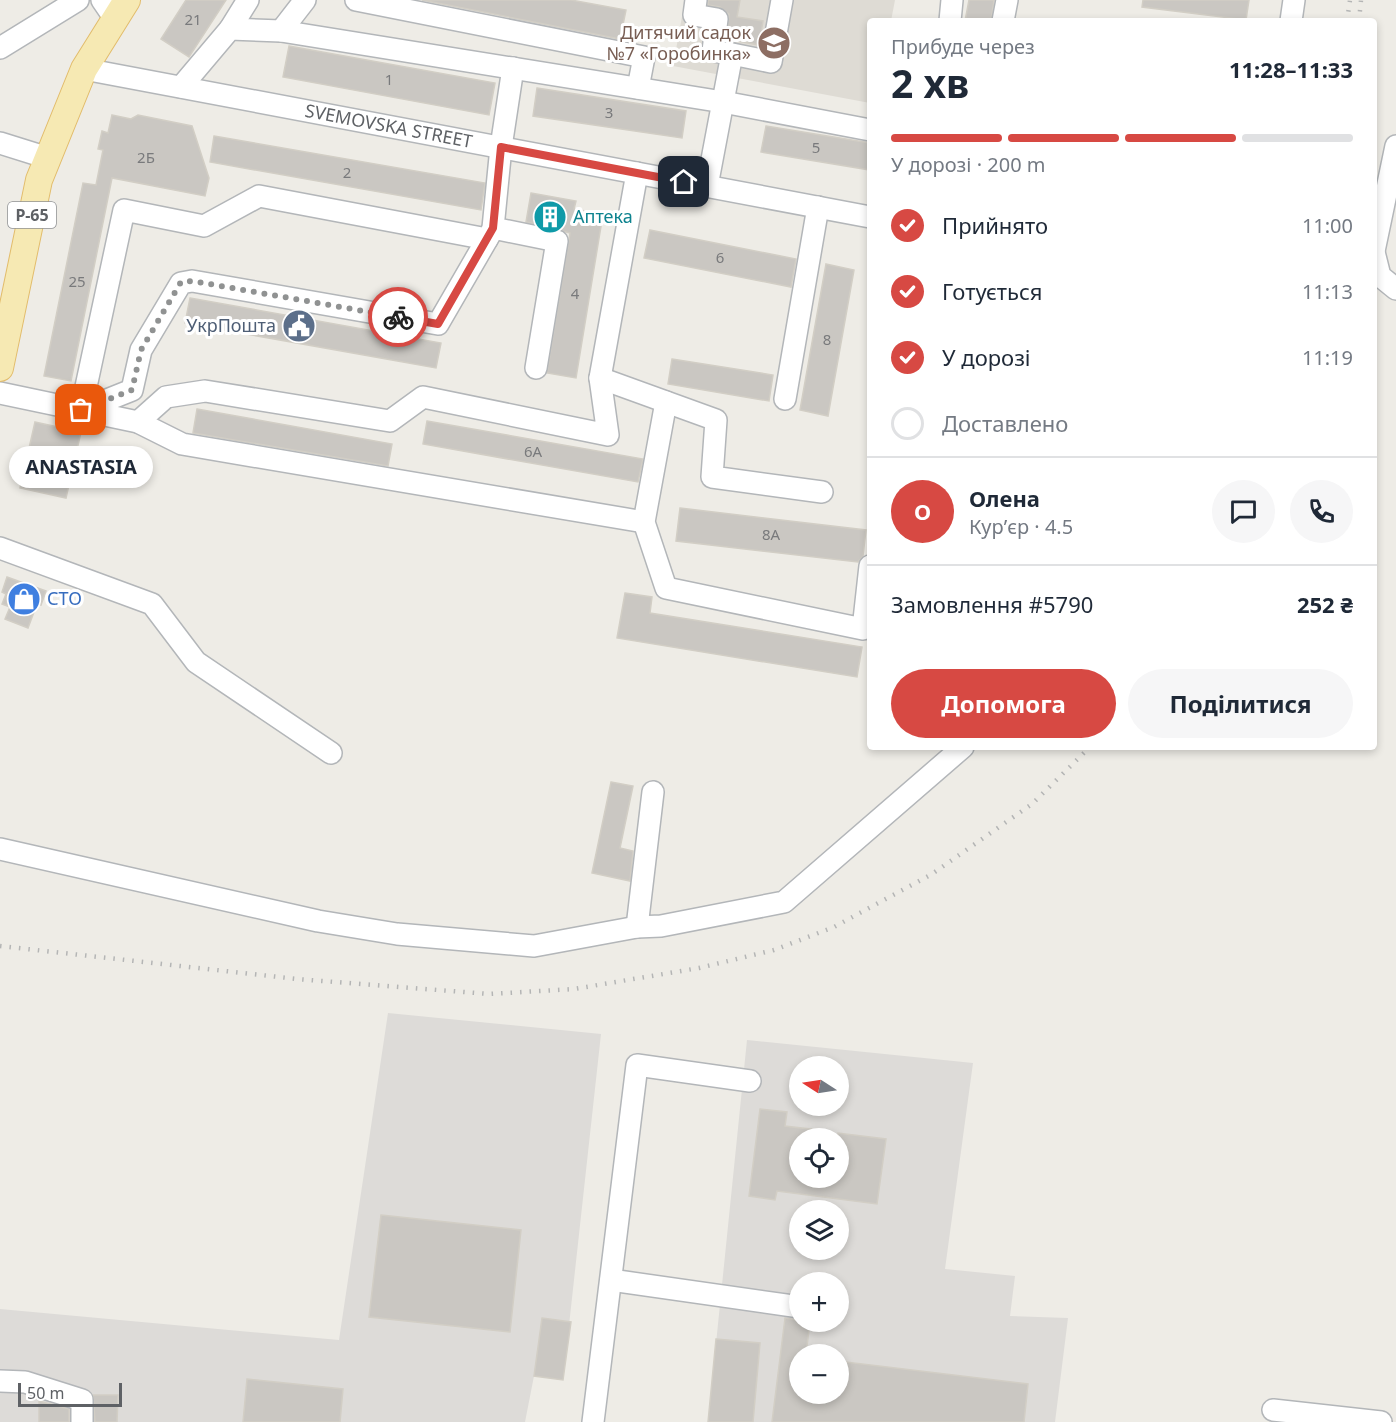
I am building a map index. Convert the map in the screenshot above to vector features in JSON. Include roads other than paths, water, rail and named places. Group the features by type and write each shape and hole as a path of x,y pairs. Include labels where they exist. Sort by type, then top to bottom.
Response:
{"main road":[{"name":"Р-65","path":"0,368 39,180 84,69 114,6"}],"street":[{"path":"0,48 78,0"},
{"path":"181,87 230,29 248,0"},
{"path":"280,31 305,0"},
{"path":"356,0 386,3 644,57 638,88"},
{"path":"696,0 694,15 717,19 713,51 771,62 782,0"},
{"path":"950,18 952,0"},
{"path":"1004,18 1007,0"},
{"path":"1291,18 1294,0"},
{"path":"230,29 280,31 723,102 867,129"},
{"path":"707,186 732,54"},
{"path":"81,410 132,390 141,350 181,282 192,281 438,324 490,233 513,68"},
{"name":"SVEMOVSKA STREET","path":"84,69 867,216"},
{"path":"0,143 48,158"},
{"path":"1377,238 1396,146"},
{"path":"138,422 166,397 205,391 390,421 423,397 608,435 600,378 637,173"},
{"path":"81,410 124,210 204,226 259,196 490,233 557,241 536,368"},
{"path":"785,399 818,207"},
{"path":"1377,264 1380,276 1396,289"},
{"path":"600,378 716,420 712,477 822,492"},
{"path":"0,393 138,422 182,444 644,522"},
{"path":"666,402 644,522 666,588 863,629 867,593"},
{"path":"0,548 152,604 196,662 331,753"},
{"path":"0,849 318,921 397,934 534,946 637,927 661,926 784,902 960,750"},
{"path":"637,927 653,792"},
{"path":"593,1422 637,1065 750,1081"},
{"path":"611,1280 789,1305"},
{"path":"0,1381 25,1382 82,1400 82,1422"},
{"path":"1273,1410 1381,1422"}],"railway":[{"path":"1347,18 1350,0"},
{"path":"1359,18 1361,0"},
{"path":"0,946 297,979 489,994 574,989 699,968 774,950 834,927 932,874 1032,804 1087,750"}],"place":[{"name":"Дитячий садок №7 «Горобинка»","path":"774,43"},
{"name":"Аптека","path":"550,217"},
{"name":"УкрПошта","path":"299,326"},
{"name":"ANASTASIA","path":"81,410"},
{"name":"СТО","path":"24,599"}]}
